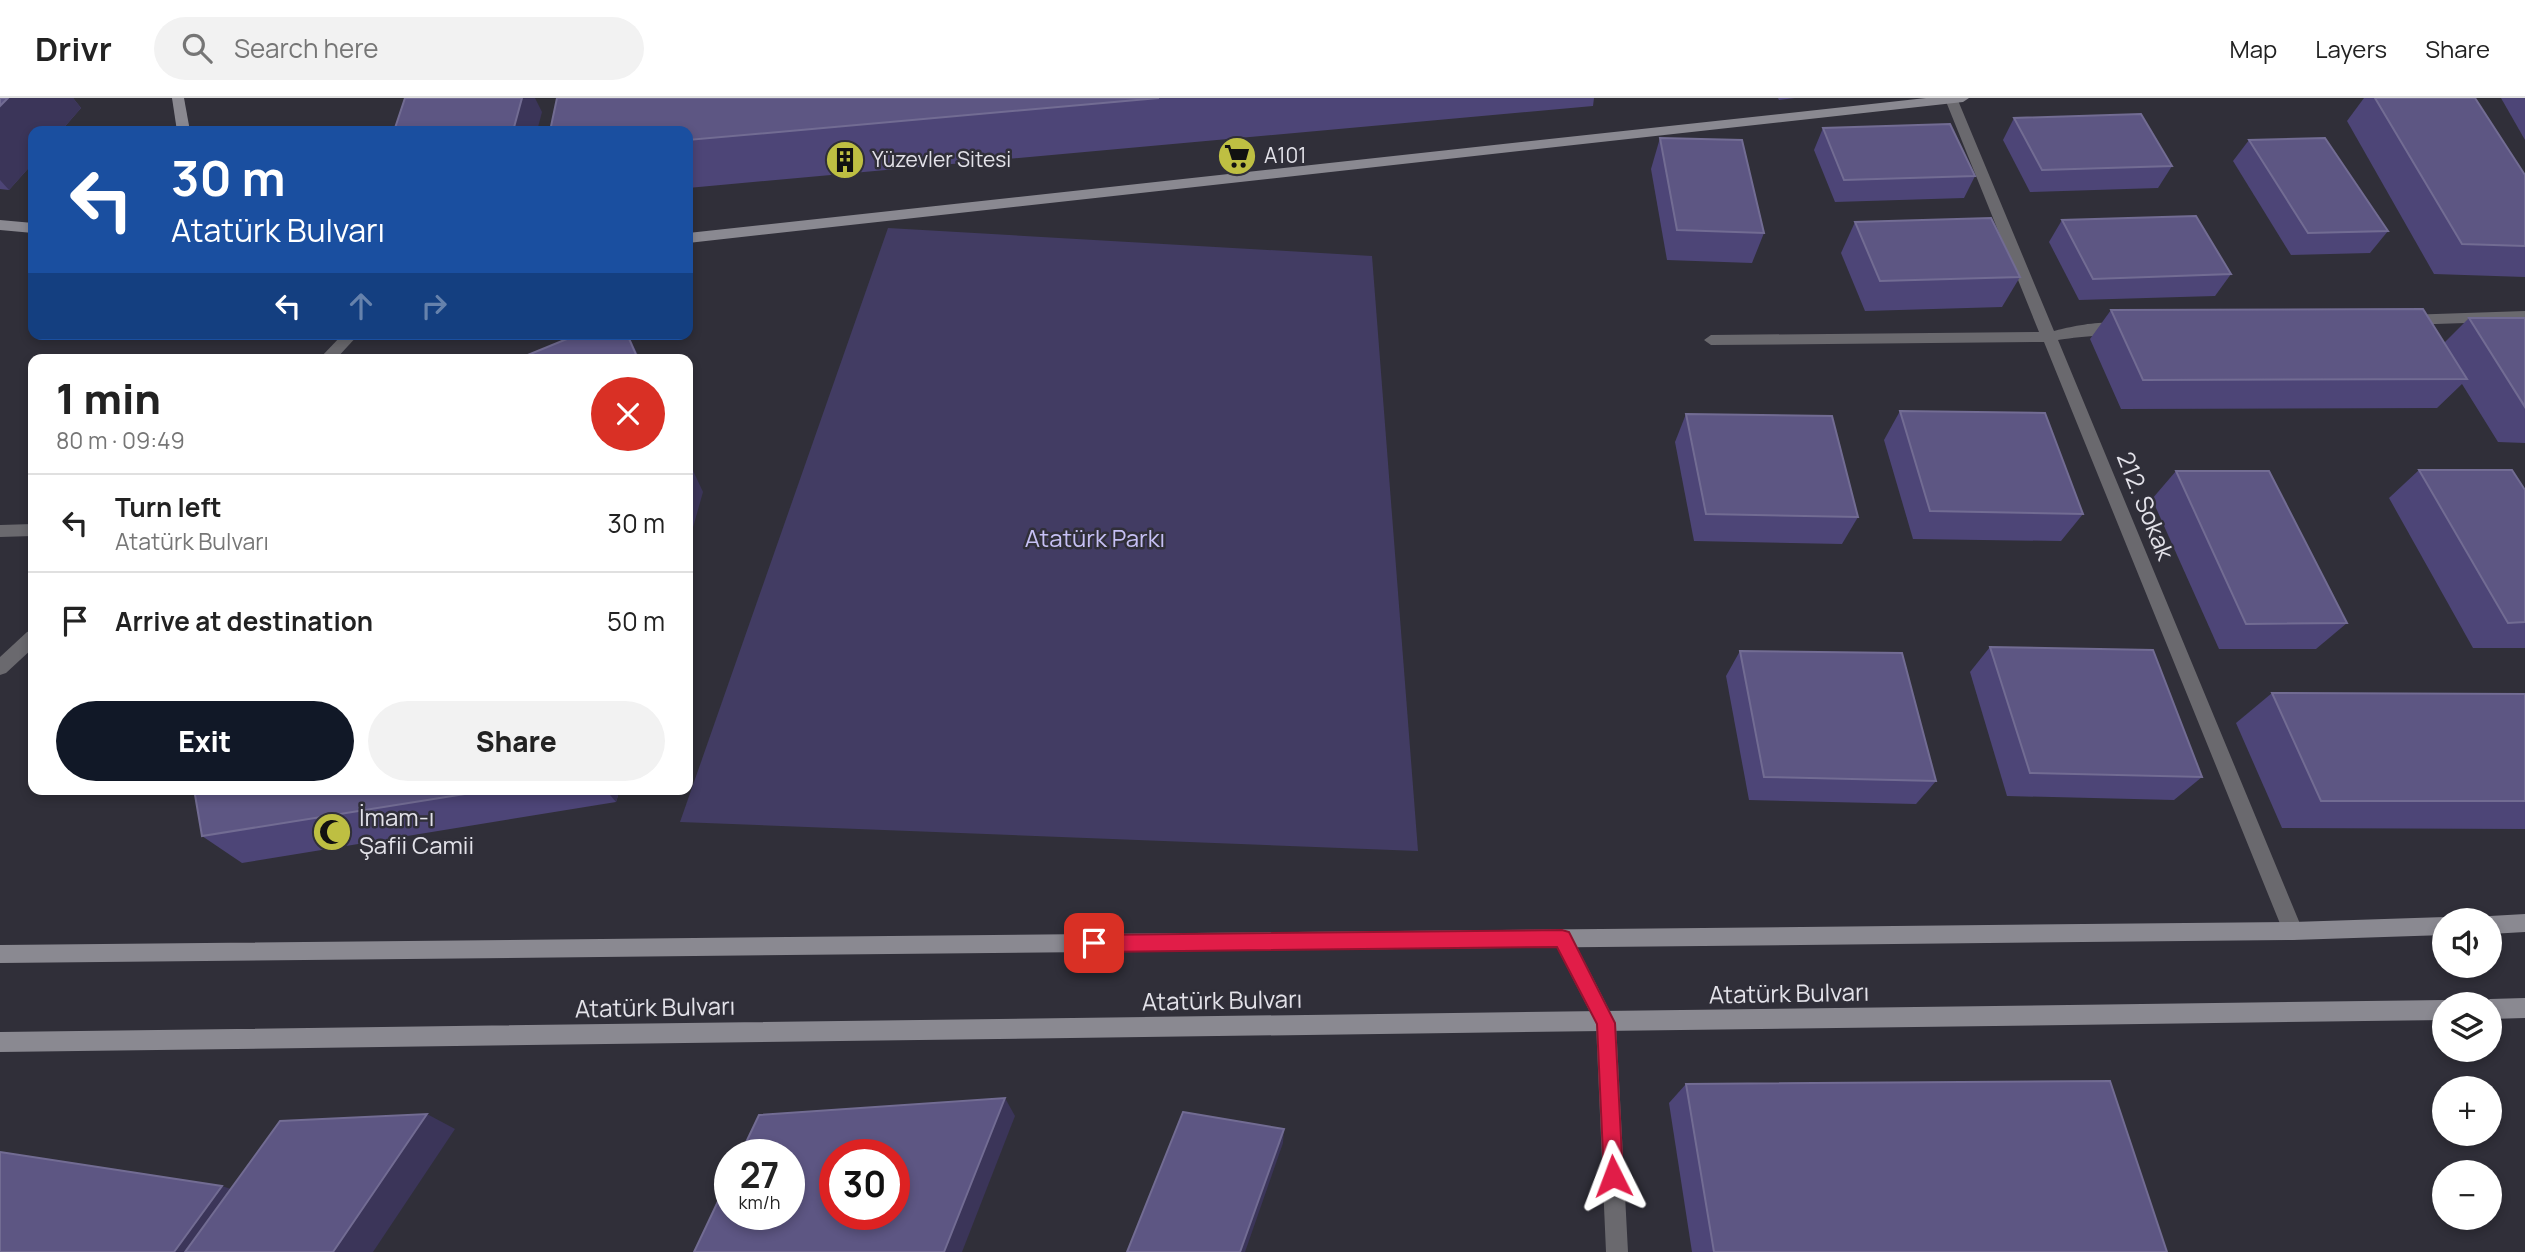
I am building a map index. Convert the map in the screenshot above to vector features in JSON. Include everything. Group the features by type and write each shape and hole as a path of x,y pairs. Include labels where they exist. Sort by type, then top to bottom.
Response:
{"main road":[{"path":"178,98 183,126"},
{"path":"693,237 1957,99"},
{"path":"0,225 28,228"},
{"path":"2502,924 2525,923"},
{"path":"0,954 2293,931 2432,926"},
{"path":"2502,1008 2525,1007"},
{"name":"Atatürk Bulvarı","path":"0,1042 2432,1010"}],"street":[{"name":"212. Sokak","path":"1957,99 2049,337 2293,931"},
{"path":"2387,321 2525,316"},
{"path":"1711,340 2049,337 2082,330 2138,329"},
{"path":"331,354 346,340"},
{"path":"0,531 28,530"},
{"path":"0,668 28,642"},
{"path":"1562,938 1606,1023 1617,1252"}],"green space":[{"name":"Atatürk Parkı","path":"888,228 1372,256 1418,851 680,822 689,795 693,795 693,785"}],"building":[{"path":"0,98 8,98 0,106"},
{"path":"405,98 522,98 514,126 396,126"},
{"path":"557,98 1159,98 693,140 693,126 551,126"},
{"path":"2375,98 2475,98 2525,175 2525,246 2462,244"},
{"path":"2141,114 2172,166 2042,170 2014,118"},
{"path":"1950,124 1975,176 1844,180 1823,128"},
{"path":"1660,138 1742,140 1764,233 1677,230"},
{"path":"2325,138 2388,231 2308,233 2249,140"},
{"path":"2196,216 2231,274 2093,279 2062,220"},
{"path":"1991,218 2020,277 1880,281 1855,222"},
{"path":"2423,309 2467,379 2143,380 2111,310"},
{"path":"2469,318 2525,318 2525,407"},
{"path":"564,340 630,340 636,354 530,354"},
{"path":"1900,411 2045,413 2083,514 1930,511"},
{"path":"1686,414 1832,416 1858,517 1706,514"},
{"path":"2419,470 2512,470 2525,490 2525,622 2508,623"},
{"path":"2176,471 2269,471 2347,623 2246,624"},
{"path":"1990,647 2153,650 2202,777 2030,773"},
{"path":"1740,651 1902,653 1936,781 1764,777"},
{"path":"2272,693 2525,694 2525,801 2321,801"},
{"path":"195,795 458,795 202,836"},
{"path":"2110,1081 2167,1252 1714,1252 1686,1084"},
{"path":"1005,1098 944,1252 694,1252 714,1210 714,1230 805,1230 805,1139 748,1139 759,1115"},
{"path":"1183,1112 1284,1129 1240,1252 1127,1252"},
{"path":"427,1114 333,1252 185,1252 280,1121"},
{"path":"0,1152 222,1186 174,1252 0,1252"}],"place":[{"name":"A101","path":"1237,156"},
{"name":"Yüzevler Sitesi","path":"845,160"},
{"name":"İmam-ı Şafii Camii","path":"332,832"}],"route":[{"path":"1094,943 1562,938 1606,1023 1613,1176"}]}
